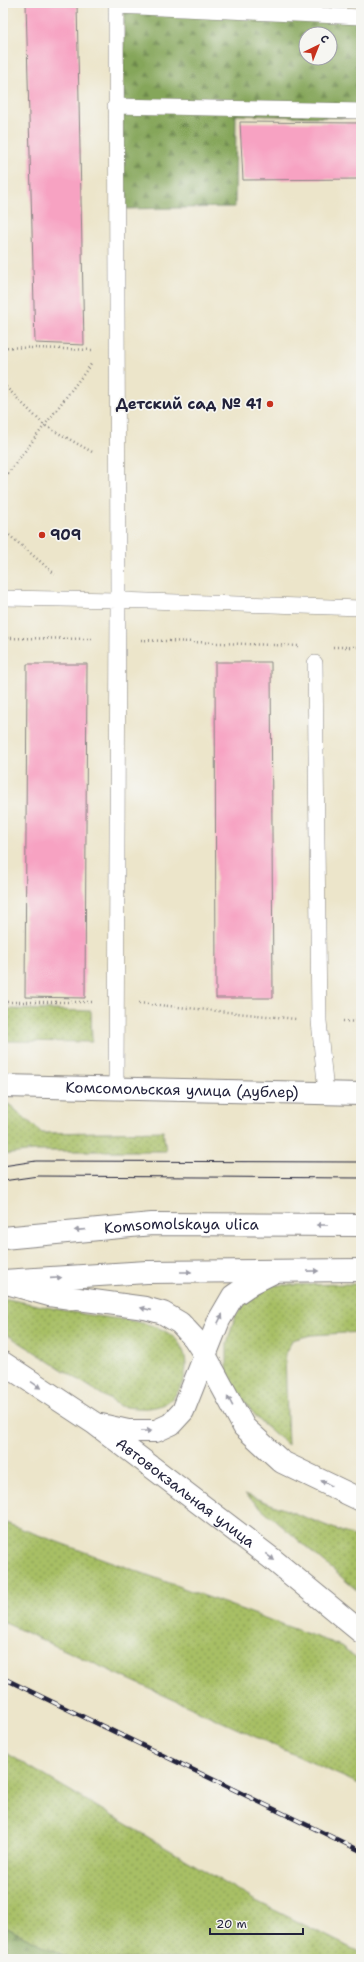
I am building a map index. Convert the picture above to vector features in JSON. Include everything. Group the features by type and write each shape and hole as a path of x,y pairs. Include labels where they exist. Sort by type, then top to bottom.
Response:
{"street":[{"name":"Комсомольская улица (дублер)","path":"3,1086 361,1094"},
{"name":"Komsomolskaya ulica","path":"3,1238 152,1224 361,1225"},
{"path":"3,1281 147,1272 361,1270"},
{"path":"94,1423 128,1431 156,1431 171,1424 183,1411 219,1320 233,1296 252,1283 274,1272"},
{"path":"3,1281 49,1295 145,1308 163,1313 180,1323 194,1338 205,1355 244,1427 282,1462 361,1500"},
{"name":"Автовокзальная улица","path":"3,1363 94,1423 271,1558 361,1632"}],"lane":[{"path":"116,1089 118,478 115,4 361,17"},
{"path":"115,106 361,111"},
{"path":"3,598 118,600 361,608"},
{"path":"316,663 319,1020 326,1093"}],"path":[{"path":"3,347 117,350"},
{"path":"3,480 102,350"},
{"path":"3,384 44,425 94,453 118,478"},
{"path":"3,518 4,530 17,544 59,577"},
{"path":"3,638 118,639 299,646"},
{"path":"330,647 361,647"},
{"path":"3,1002 116,1002 319,1020 361,1022"}],"green space":[{"path":"124,10 361,19 361,118 236,115 235,207 122,209"},
{"path":"3,1009 91,1011 92,1042 3,1041"},
{"path":"3,1102 10,1105 42,1133 163,1131 166,1151 34,1151 3,1155"},
{"path":"361,1284 361,1332 311,1335 292,1340 285,1355 288,1445 259,1420 233,1387 227,1370 227,1344 235,1316 252,1296 274,1285"},
{"path":"3,1298 89,1315 143,1323 163,1330 177,1341 185,1355 186,1371 181,1387 170,1400 164,1404 150,1408 120,1406 3,1332"},
{"path":"245,1494 361,1539 361,1594"},
{"path":"3,1522 341,1646 361,1661 361,1785 3,1622"},
{"path":"3,1751 254,1900 361,1953 361,1959 71,1959 3,1926"},
{"path":"3,1926 71,1959 3,1959"}],"building":[{"path":"26,3 77,3 84,345 35,343"},
{"path":"240,122 361,123 361,179 243,180"},
{"path":"215,662 271,662 273,998 216,998"},
{"path":"27,664 87,664 85,998 25,997"}],"tram line":[{"path":"3,1166 36,1161 361,1162"},
{"path":"3,1181 38,1176 361,1178"}],"railway":[{"path":"3,1678 361,1851"}],"place":[{"name":"Детский сад № 41","path":"270,404"},
{"name":"909","path":"42,535"}]}
